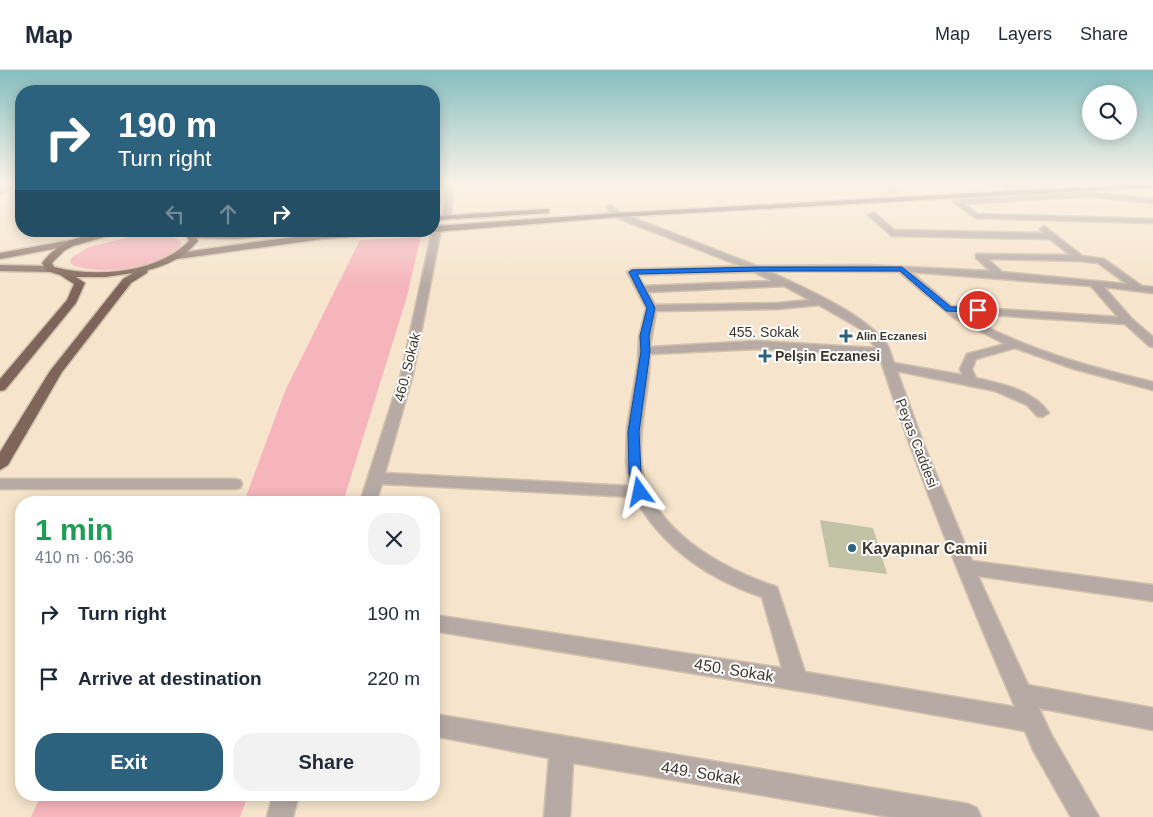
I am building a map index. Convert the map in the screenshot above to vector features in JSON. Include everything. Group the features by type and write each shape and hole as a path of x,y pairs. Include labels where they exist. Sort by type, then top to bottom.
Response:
{"highway":[{"path":"0,386 72,301 80,283 50,268 47,263 51,256 89,237"},
{"path":"77,242 97,237"},
{"path":"0,465 56,372 127,281 189,248 194,241 190,237"},
{"path":"62,273 106,274 157,264"}],"main road":[{"path":"440,223 447,218 462,217"},
{"path":"440,226 535,217"},
{"path":"177,256 315,237"},
{"path":"0,256 77,242"},
{"path":"0,268 50,268"}],"street":[{"name":"Peyas Caddesi","path":"627,217 786,283 863,326 880,344 916,445 1021,694 1042,742 1086,817"},
{"path":"874,217 892,233 1052,236"},
{"path":"998,217 1151,222"},
{"path":"1028,218 1079,258"},
{"path":"968,234 1003,257"},
{"name":"460. Sokak","path":"370,496 407,374 433,237"},
{"path":"1000,275 979,256 1079,258 1101,261 1140,289"},
{"path":"796,680 770,592 747,586 706,562 676,539 658,521 640,492 635,473 634,432 645,351 644,336 651,308 632,272 756,269 902,269 1000,275 1153,290"},
{"path":"902,269 949,309 982,329 1080,365 1153,386"},
{"path":"641,290 786,283"},
{"path":"1094,283 1128,321 1153,343"},
{"path":"651,308 769,306 821,302"},
{"path":"949,309 1128,321"},
{"path":"971,382 966,369 970,358 1004,349 1016,343"},
{"name":"455. Sokak","path":"645,351 763,346 886,359 971,382 1034,403 1042,413"},
{"path":"374,478 640,492"},
{"path":"0,484 234,484"},
{"path":"966,567 1153,593"},
{"name":"450. Sokak","path":"440,624 796,680 1033,721"},
{"path":"1021,694 1153,719"},
{"name":"449. Sokak","path":"440,726 562,750 968,817"},
{"path":"557,817 562,750"},
{"path":"280,817 284,801"}],"shaded area":[{"path":"130,237 173,237 182,243 175,252 163,259 130,268 94,270 70,263 71,258 89,247"},
{"path":"421,237 406,300 345,496 246,496 285,391 360,240"},
{"path":"38,801 246,801 240,817 31,817"}],"building":[{"name":"Kayapınar Camii","path":"820,520 873,528 887,574 829,567"}],"place":[{"name":"Alin Eczanesi","path":"846,336"},
{"name":"Pelşin Eczanesi","path":"765,356"},
{"name":"Kayapınar Camii","path":"852,548"}],"route":[{"path":"640,492 635,473 634,432 645,351 644,336 651,308 632,272 843,268 902,269 949,309 978,310"}]}
